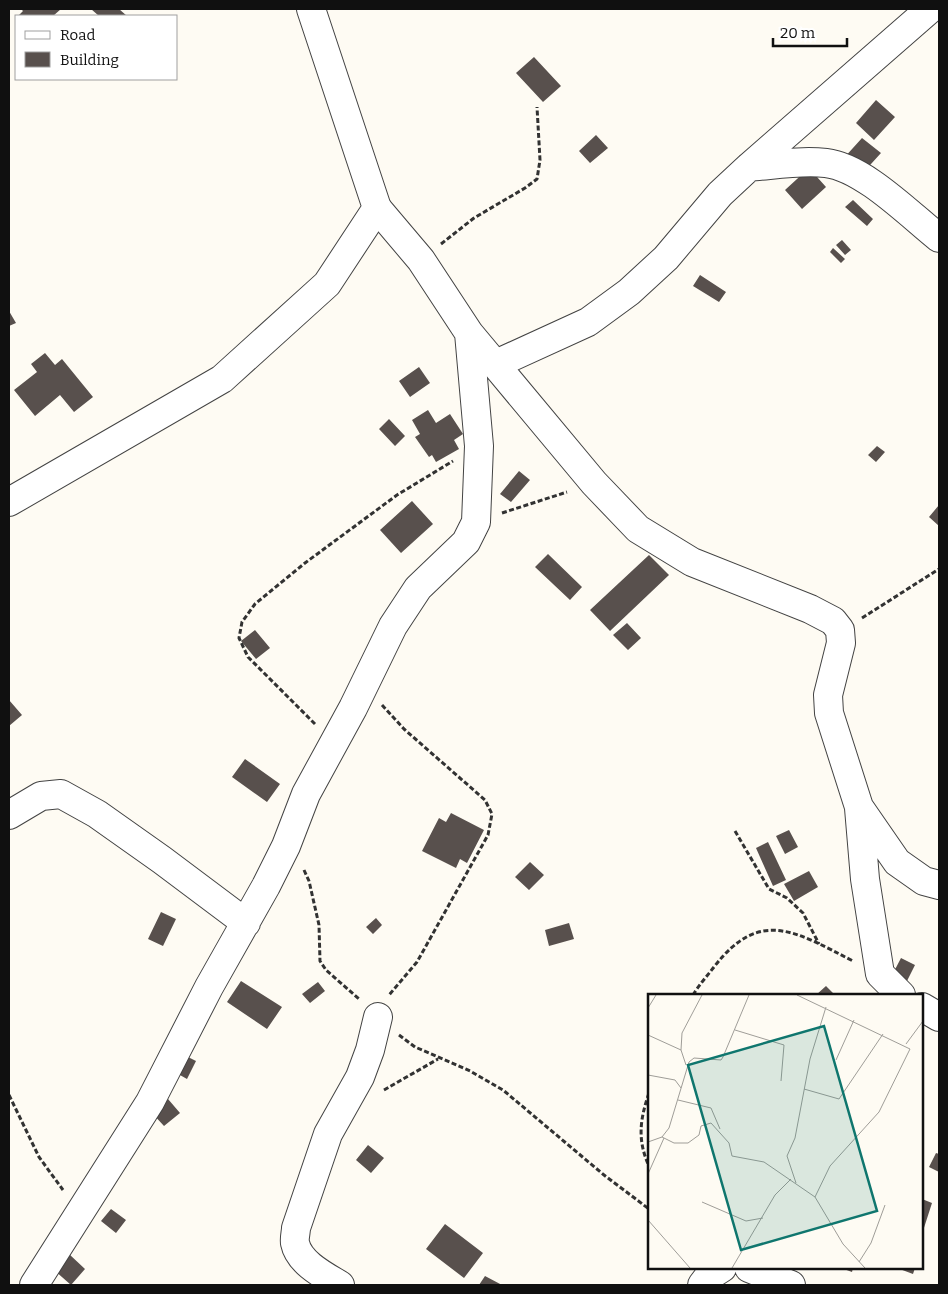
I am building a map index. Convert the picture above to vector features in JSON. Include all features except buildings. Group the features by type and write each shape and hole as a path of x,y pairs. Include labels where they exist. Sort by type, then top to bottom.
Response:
{"street":[{"path":"311,9 377,208 421,260 469,333 594,483 638,529 692,562 810,610 833,621 840,630 839,656 828,695 829,712 859,807 865,879 880,974 899,994"},
{"path":"496,364 540,346 588,322 629,292 666,258 720,194 930,9"},
{"path":"749,167 805,162 828,163 845,169 883,192 939,238"},
{"path":"9,502 222,378 327,284 377,208"},
{"path":"34,1285 150,1102 286,846 306,794 332,743 353,708 393,626 418,588 466,542 476,522 479,446 469,333"},
{"path":"9,815 41,796 61,794 97,814 246,923"},
{"path":"859,807 897,862 924,881 939,885"},
{"path":"923,1008 939,1017"},
{"path":"340,1285 312,1266 301,1255 295,1244 296,1228 307,1191 328,1134 344,1107 370,1050 374,1012"},
{"path":"702,1285 721,1269"},
{"path":"751,1269 791,1285"}],"path":[{"path":"421,260 474,218 525,188 537,178 540,160 537,106"},
{"path":"332,743 248,657 239,638 242,622 255,604 343,535 397,495 479,446"},
{"path":"476,522 594,483"},
{"path":"840,630 939,569"},
{"path":"368,677 385,710 485,800 492,814 488,835 417,962 374,1012"},
{"path":"735,831 769,889 787,898 803,913 820,944"},
{"path":"286,846 305,871 309,881 319,925 320,961 326,970 415,1047 438,1059 470,1071 503,1090 604,1175 648,1208"},
{"path":"694,994 729,947 750,934 769,930 790,932 820,944 880,974"},
{"path":"344,1107 386,1088 438,1059"},
{"path":"9,1095 39,1157 79,1213"},
{"path":"648,1096 642,1116 640,1137 648,1163"}]}
